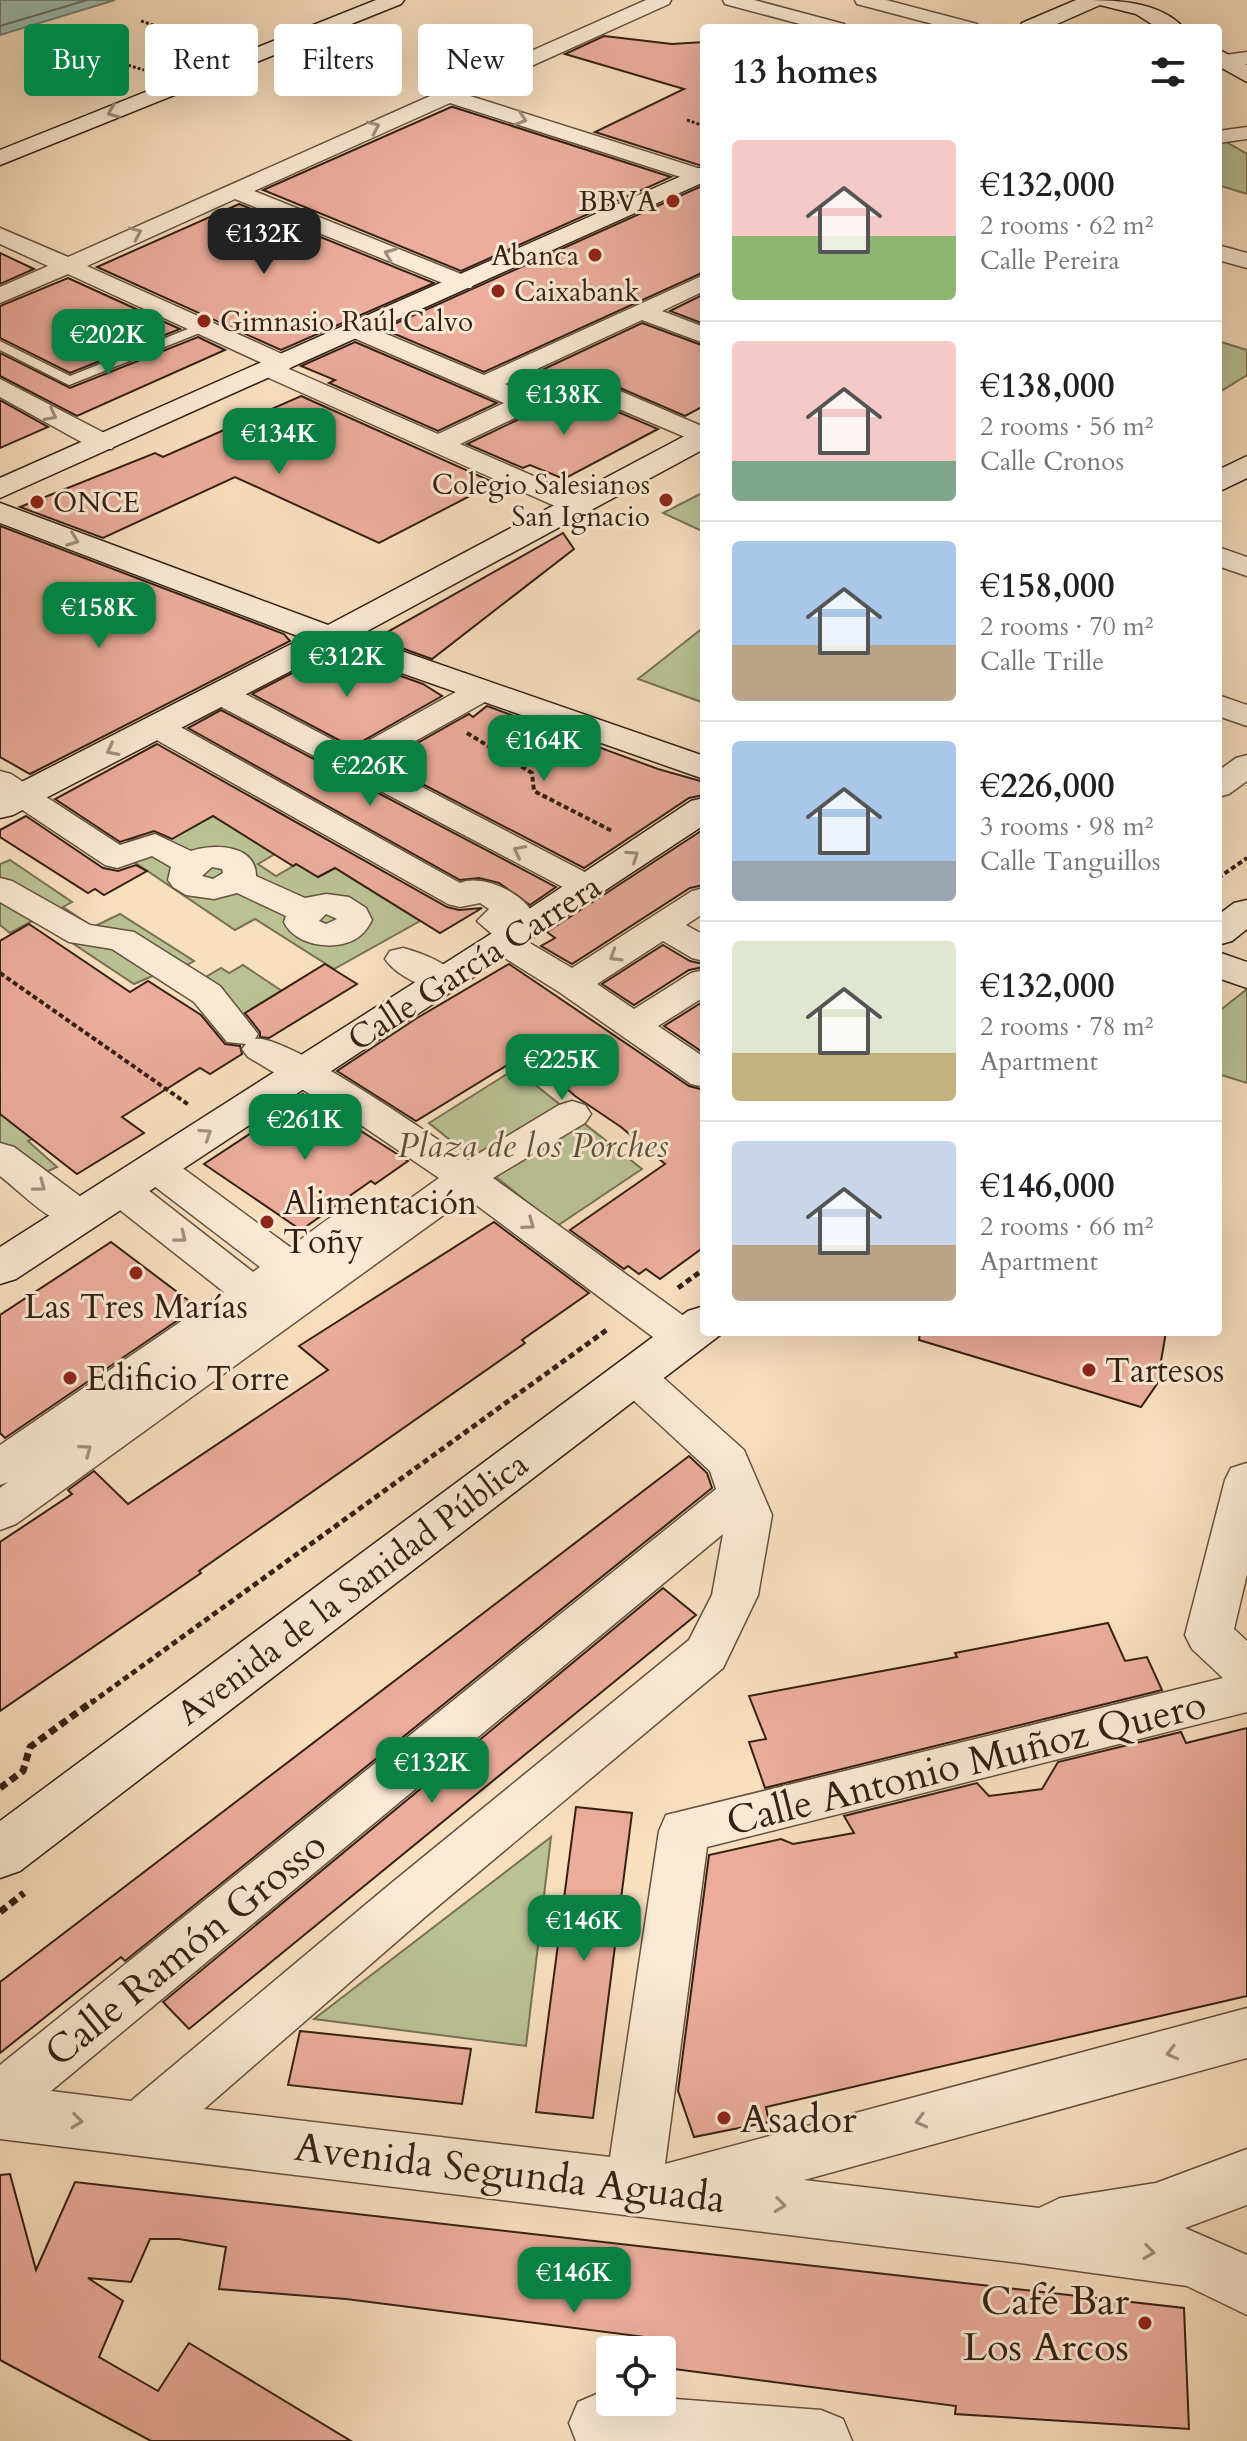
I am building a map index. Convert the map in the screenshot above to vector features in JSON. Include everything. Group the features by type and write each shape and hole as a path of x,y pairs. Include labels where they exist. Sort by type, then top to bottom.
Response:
{"street":[{"path":"0,158 394,0"},
{"path":"533,57 662,0"},
{"path":"732,0 822,24"},
{"path":"864,0 955,24"},
{"path":"1039,24 1094,0"},
{"path":"1105,0 1143,9 1167,24"},
{"path":"1230,58 1247,75"},
{"path":"0,296 445,96"},
{"path":"450,96 700,174"},
{"path":"1222,136 1247,133"},
{"path":"0,489 700,174"},
{"path":"232,190 463,283"},
{"path":"0,235 203,327 275,366 438,444 576,505"},
{"path":"1222,253 1247,261"},
{"path":"484,384 700,284"},
{"path":"641,311 700,334"},
{"path":"356,330 525,403"},
{"path":"438,444 574,380 700,435"},
{"path":"0,387 103,443"},
{"path":"8,794 157,727 700,439"},
{"path":"1222,481 1247,465"},
{"path":"0,512 330,637 700,767"},
{"path":"1222,558 1247,567"},
{"path":"351,764 481,691"},
{"path":"221,694 588,887"},
{"path":"1222,706 1247,717"},
{"path":"157,727 460,897 475,888 513,909 494,921 510,938 700,1072"},
{"path":"1222,784 1247,765"},
{"path":"8,794 117,858 155,844 190,864 185,880 195,887 213,889 236,880 306,912 301,922 307,931 375,945 444,981"},
{"name":"Calle García Carrera","path":"0,1268 700,812"},
{"path":"0,888 81,934 122,940 207,994 251,1041 464,1169 639,1305 694,1330"},
{"path":"572,984 700,901"},
{"path":"1222,930 1247,911"},
{"path":"663,926 700,948"},
{"path":"1222,966 1247,976"},
{"path":"633,1026 700,984"},
{"path":"11,1479 301,1277 464,1169 572,1114"},
{"path":"0,1156 79,1216"},
{"path":"155,1167 301,1277"},
{"path":"120,1189 264,1303"},
{"name":"Avenida de la Sanidad Pública","path":"0,1853 694,1330"},
{"path":"141,2128 407,1901 706,1654 735,1595 749,1515 728,1462 633,1375"},
{"path":"1247,1480 1209,1635 1247,1671"},
{"name":"Calle Ramón Grosso","path":"0,2099 741,1494"},
{"name":"Calle Antonio Muñoz Quero","path":"648,2189 684,1831 1247,1692"},
{"path":"648,2189 1247,2033"},
{"name":"Avenida Segunda Aguada","path":"0,2112 1020,2234 1192,2258 1247,2286"},
{"name":"Avenida Segunda Aguada","path":"1020,2234 1156,2211 1247,2177"},
{"path":"599,2423 821,2441"}],"lane":[{"path":"0,345 69,381 203,327"}],"path":[{"path":"141,21 150,24"},
{"path":"129,61 133,60"},
{"path":"134,67 143,64"},
{"path":"129,66 145,70"},
{"path":"687,120 700,125"},
{"path":"438,716 532,773 534,791 645,849"},
{"path":"1222,875 1247,858"},
{"path":"0,973 220,1125"},
{"path":"0,1788 23,1771 30,1747 639,1305 667,1295 700,1272"}],"green space":[{"path":"1222,140 1247,154 1247,194 1222,186"},
{"path":"1222,342 1247,350 1247,375 1222,391"},
{"path":"700,494 700,530 663,513"},
{"path":"700,630 700,702 638,679"},
{"path":"213,816 275,854 258,864 276,876 297,864 318,877 335,868 420,921 334,969 255,919 235,930 115,849 154,827 172,838"},
{"path":"10,860 72,902 63,907 93,927 120,914 194,961 185,966 204,978 221,968 229,973 243,965 282,991 229,1024 157,974 134,984 36,919 10,933 0,925 0,864"},
{"path":"1247,989 1247,1083 1222,1075 1222,1009"},
{"name":"Plaza de los Porches","path":"515,1069 642,1169 557,1226 429,1123"},
{"path":"0,1092 63,1122 28,1141 57,1167 38,1176 0,1147"},
{"path":"551,1837 526,2046 314,2019"}],"water":[{"path":"0,0 115,0 36,24 24,24 24,28 0,35"}],"building":[{"path":"604,36 672,44 700,42 700,165 595,132 684,89 565,54"},
{"path":"451,107 671,177 461,271 263,190"},
{"path":"700,187 700,274 484,372 383,329"},
{"path":"239,204 434,283 281,350 97,267"},
{"path":"0,253 34,269 0,284"},
{"path":"68,278 180,329 70,373 0,338 0,306"},
{"path":"700,296 700,322 670,311"},
{"path":"642,323 700,345 700,408 685,416 583,372 564,372 525,390 512,384"},
{"path":"198,337 225,350 77,416 0,376 0,353 70,388"},
{"path":"355,342 497,403 438,431 329,383 335,380 301,366"},
{"path":"574,393 658,429 564,479 530,465 523,468 467,444"},
{"path":"301,396 495,483 379,543 235,477 103,538 20,507 155,453 163,457"},
{"path":"0,400 48,427 0,448"},
{"path":"0,526 284,634 290,641 30,774 0,757"},
{"path":"563,533 574,549 432,659 382,641 384,634"},
{"path":"329,654 374,678 376,667 423,684 442,696 352,747 252,694"},
{"path":"487,706 658,769 700,781 700,796 689,798 584,868 382,763 469,714 473,717"},
{"path":"221,710 556,887 530,905 499,883 479,878 460,880 188,728"},
{"path":"157,744 447,907 459,910 482,908 440,933 335,868 318,877 296,864 293,866 213,816 172,839 154,831 120,842 55,799"},
{"path":"26,816 103,868 118,871 136,865 147,871 104,895 95,889 88,893 0,837 0,830"},
{"path":"700,832 700,886 690,888 572,964 541,946 555,938 547,932"},
{"path":"29,924 130,992 148,981 201,1015 225,1044 240,1046 242,1054 210,1074 200,1068 122,1117 144,1133 77,1174 0,1114 0,941"},
{"path":"663,945 690,961 700,963 700,968 689,970 634,1005 602,984"},
{"path":"325,964 357,984 269,1038 260,1037 260,1032 245,1013"},
{"path":"509,964 689,1086 700,1089 700,1250 660,1279 646,1269 639,1274 628,1266 624,1269 570,1230 665,1164 621,1127 575,1096 527,1053 416,1121 337,1071 417,1018"},
{"path":"700,1004 700,1050 664,1026"},
{"path":"303,1094 408,1161 375,1184 371,1181 301,1230 204,1164 277,1116 274,1114"},
{"path":"494,1222 589,1293 522,1340 525,1343 199,1571 201,1573 0,1711 0,1542 72,1494 68,1490 94,1471 128,1504 328,1370 299,1346"},
{"name":"Edificio Torre","path":"111,1242 197,1307 5,1438 0,1433 0,1315"},
{"name":"Tartesos","path":"920,1336 1165,1336 1157,1384 1141,1407 919,1340"},
{"path":"689,1456 707,1473 712,1488 125,1961 121,1957 0,2053 0,1982"},
{"path":"663,1588 696,1615 189,2029 163,2002"},
{"path":"1108,1623 1125,1661 1147,1657 1162,1690 765,1788 749,1742 766,1739 749,1696 957,1657 955,1653"},
{"path":"1247,1728 1247,1996 766,2107 769,2122 694,2137 678,2091 709,1855 781,1839 793,1844 854,1833 844,1816 977,1783 989,1796 1042,1789 1058,1762 1181,1732 1186,1743"},
{"path":"576,1807 632,1813 593,2118 536,2112"},
{"path":"300,2031 471,2049 462,2104 288,2085"},
{"path":"10,2174 36,2270 75,2182 1184,2308 1189,2429 955,2414 956,2406 676,2369 676,2336 637,2336 346,2299 219,2289 226,2247 179,2239 150,2239 131,2282 88,2278 123,2301 99,2357 158,2391 189,2343 351,2441 151,2441 0,2360 0,2175"}],"place":[{"name":"BBVA","path":"673,201"},
{"name":"Abanca","path":"595,255"},
{"name":"Caixabank","path":"498,291"},
{"name":"Gimnasio Raúl Calvo","path":"204,321"},
{"name":"Colegio Salesianos San Ignacio","path":"666,500"},
{"name":"ONCE","path":"37,502"},
{"name":"Alimentación Toñy","path":"267,1222"},
{"name":"Las Tres Marías","path":"136,1273"},
{"name":"Tartesos","path":"1089,1370"},
{"name":"Edificio Torre","path":"70,1378"},
{"name":"Asador","path":"724,2118"},
{"name":"Café Bar Los Arcos","path":"1145,2323"}]}
